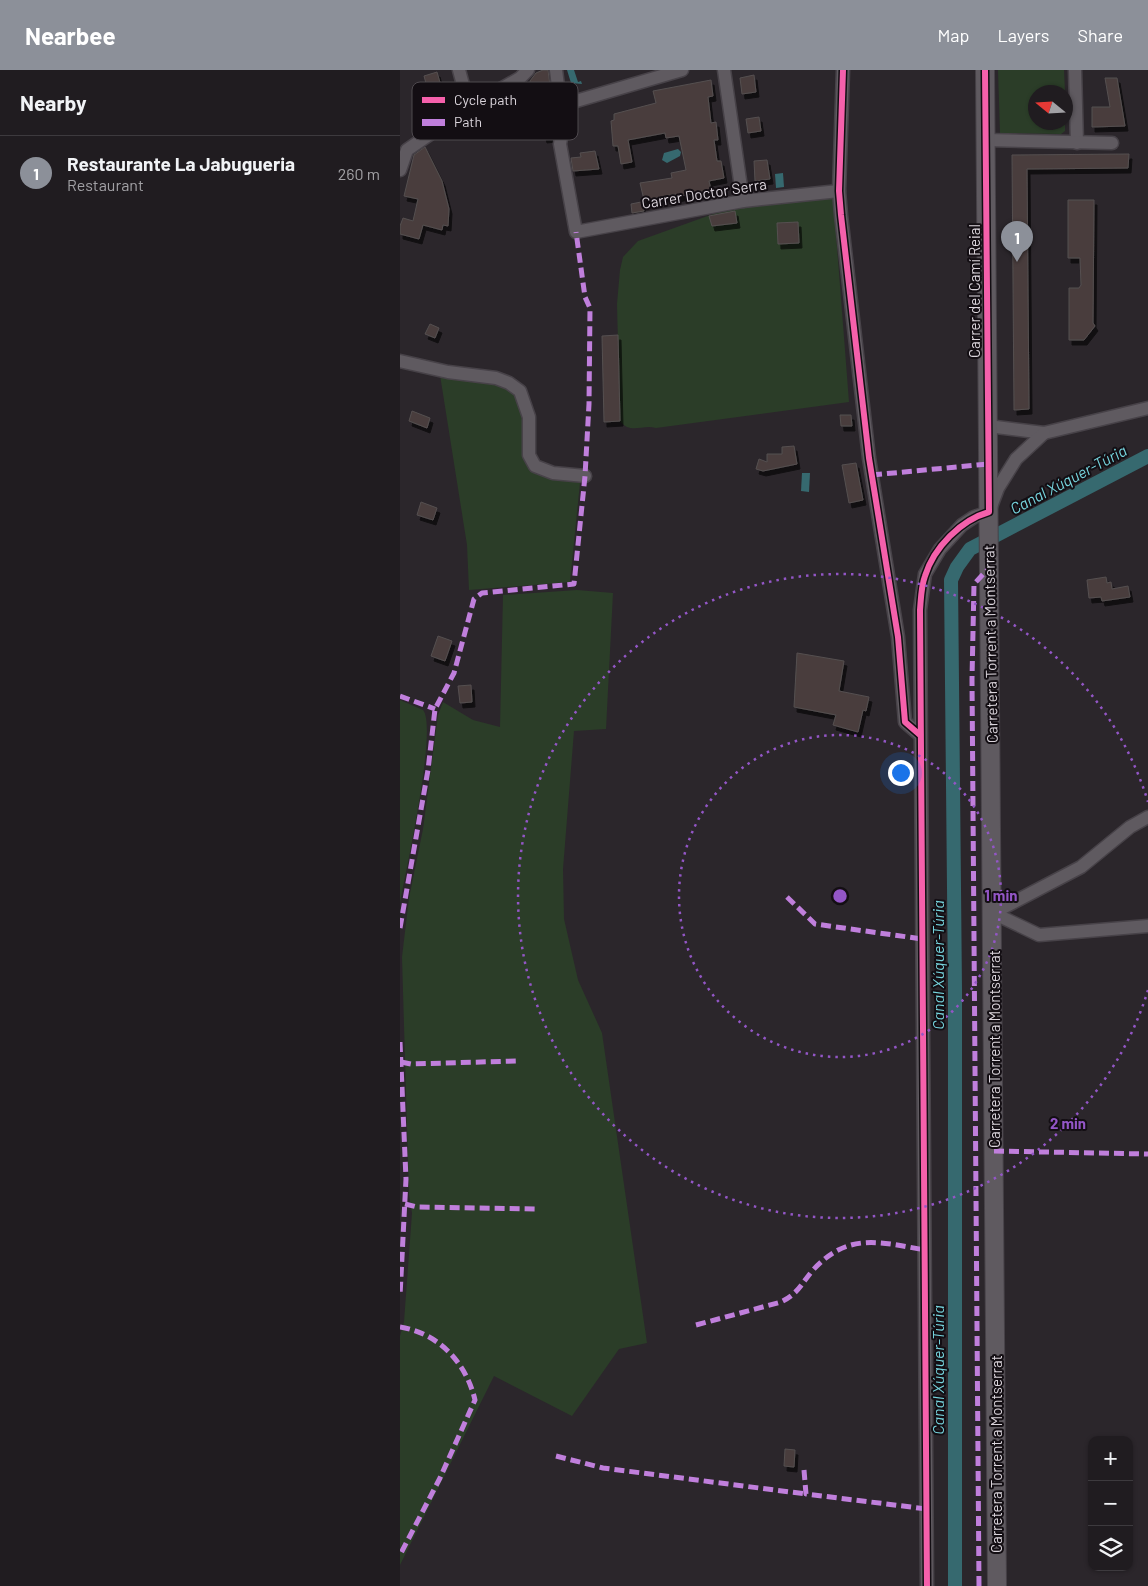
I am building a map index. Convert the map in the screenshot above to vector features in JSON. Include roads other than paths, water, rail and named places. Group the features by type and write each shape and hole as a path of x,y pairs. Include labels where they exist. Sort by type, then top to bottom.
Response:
{"main road":[{"name":"Carrer del Camí Reial","path":"985,70 989,516"},
{"name":"Carretera Torrent a Montserrat","path":"989,516 997,1586"}],"street":[{"path":"513,82 528,70"},
{"path":"578,100 680,70"},
{"path":"724,70 742,201"},
{"path":"842,70 839,191 869,458 898,637 905,722 920,735"},
{"path":"1075,70 1076,143"},
{"path":"400,170 404,148 417,140"},
{"name":"Carrer Doctor Serra","path":"561,140 576,232 742,201 839,191"},
{"path":"986,140 1112,144"},
{"path":"400,361 448,372 496,378 509,383 520,391 529,417 529,455 535,466 553,473 585,476"},
{"path":"988,426 1044,433 1148,408"},
{"path":"927,1586 920,610 925,574 940,549 962,525 974,517 989,516 998,488 1016,459 1044,433"},
{"path":"993,913 1081,867 1130,827 1148,816"},
{"path":"993,913 1039,935 1148,926"}],"water":[{"path":"567,70 574,70 578,82 571,82"},
{"path":"678,149 681,152 680,156 667,163 662,160 664,153"},
{"path":"783,173 784,187 776,188 775,174"},
{"path":"802,473 810,473 809,492 801,491"}],"waterway":[{"name":"Canal Xúquer-Túria","path":"955,1586 955,990 951,580 957,567 970,549 1148,456"}],"place":[{"name":"Restaurante La Jabugueria","path":"1017,262"}]}
